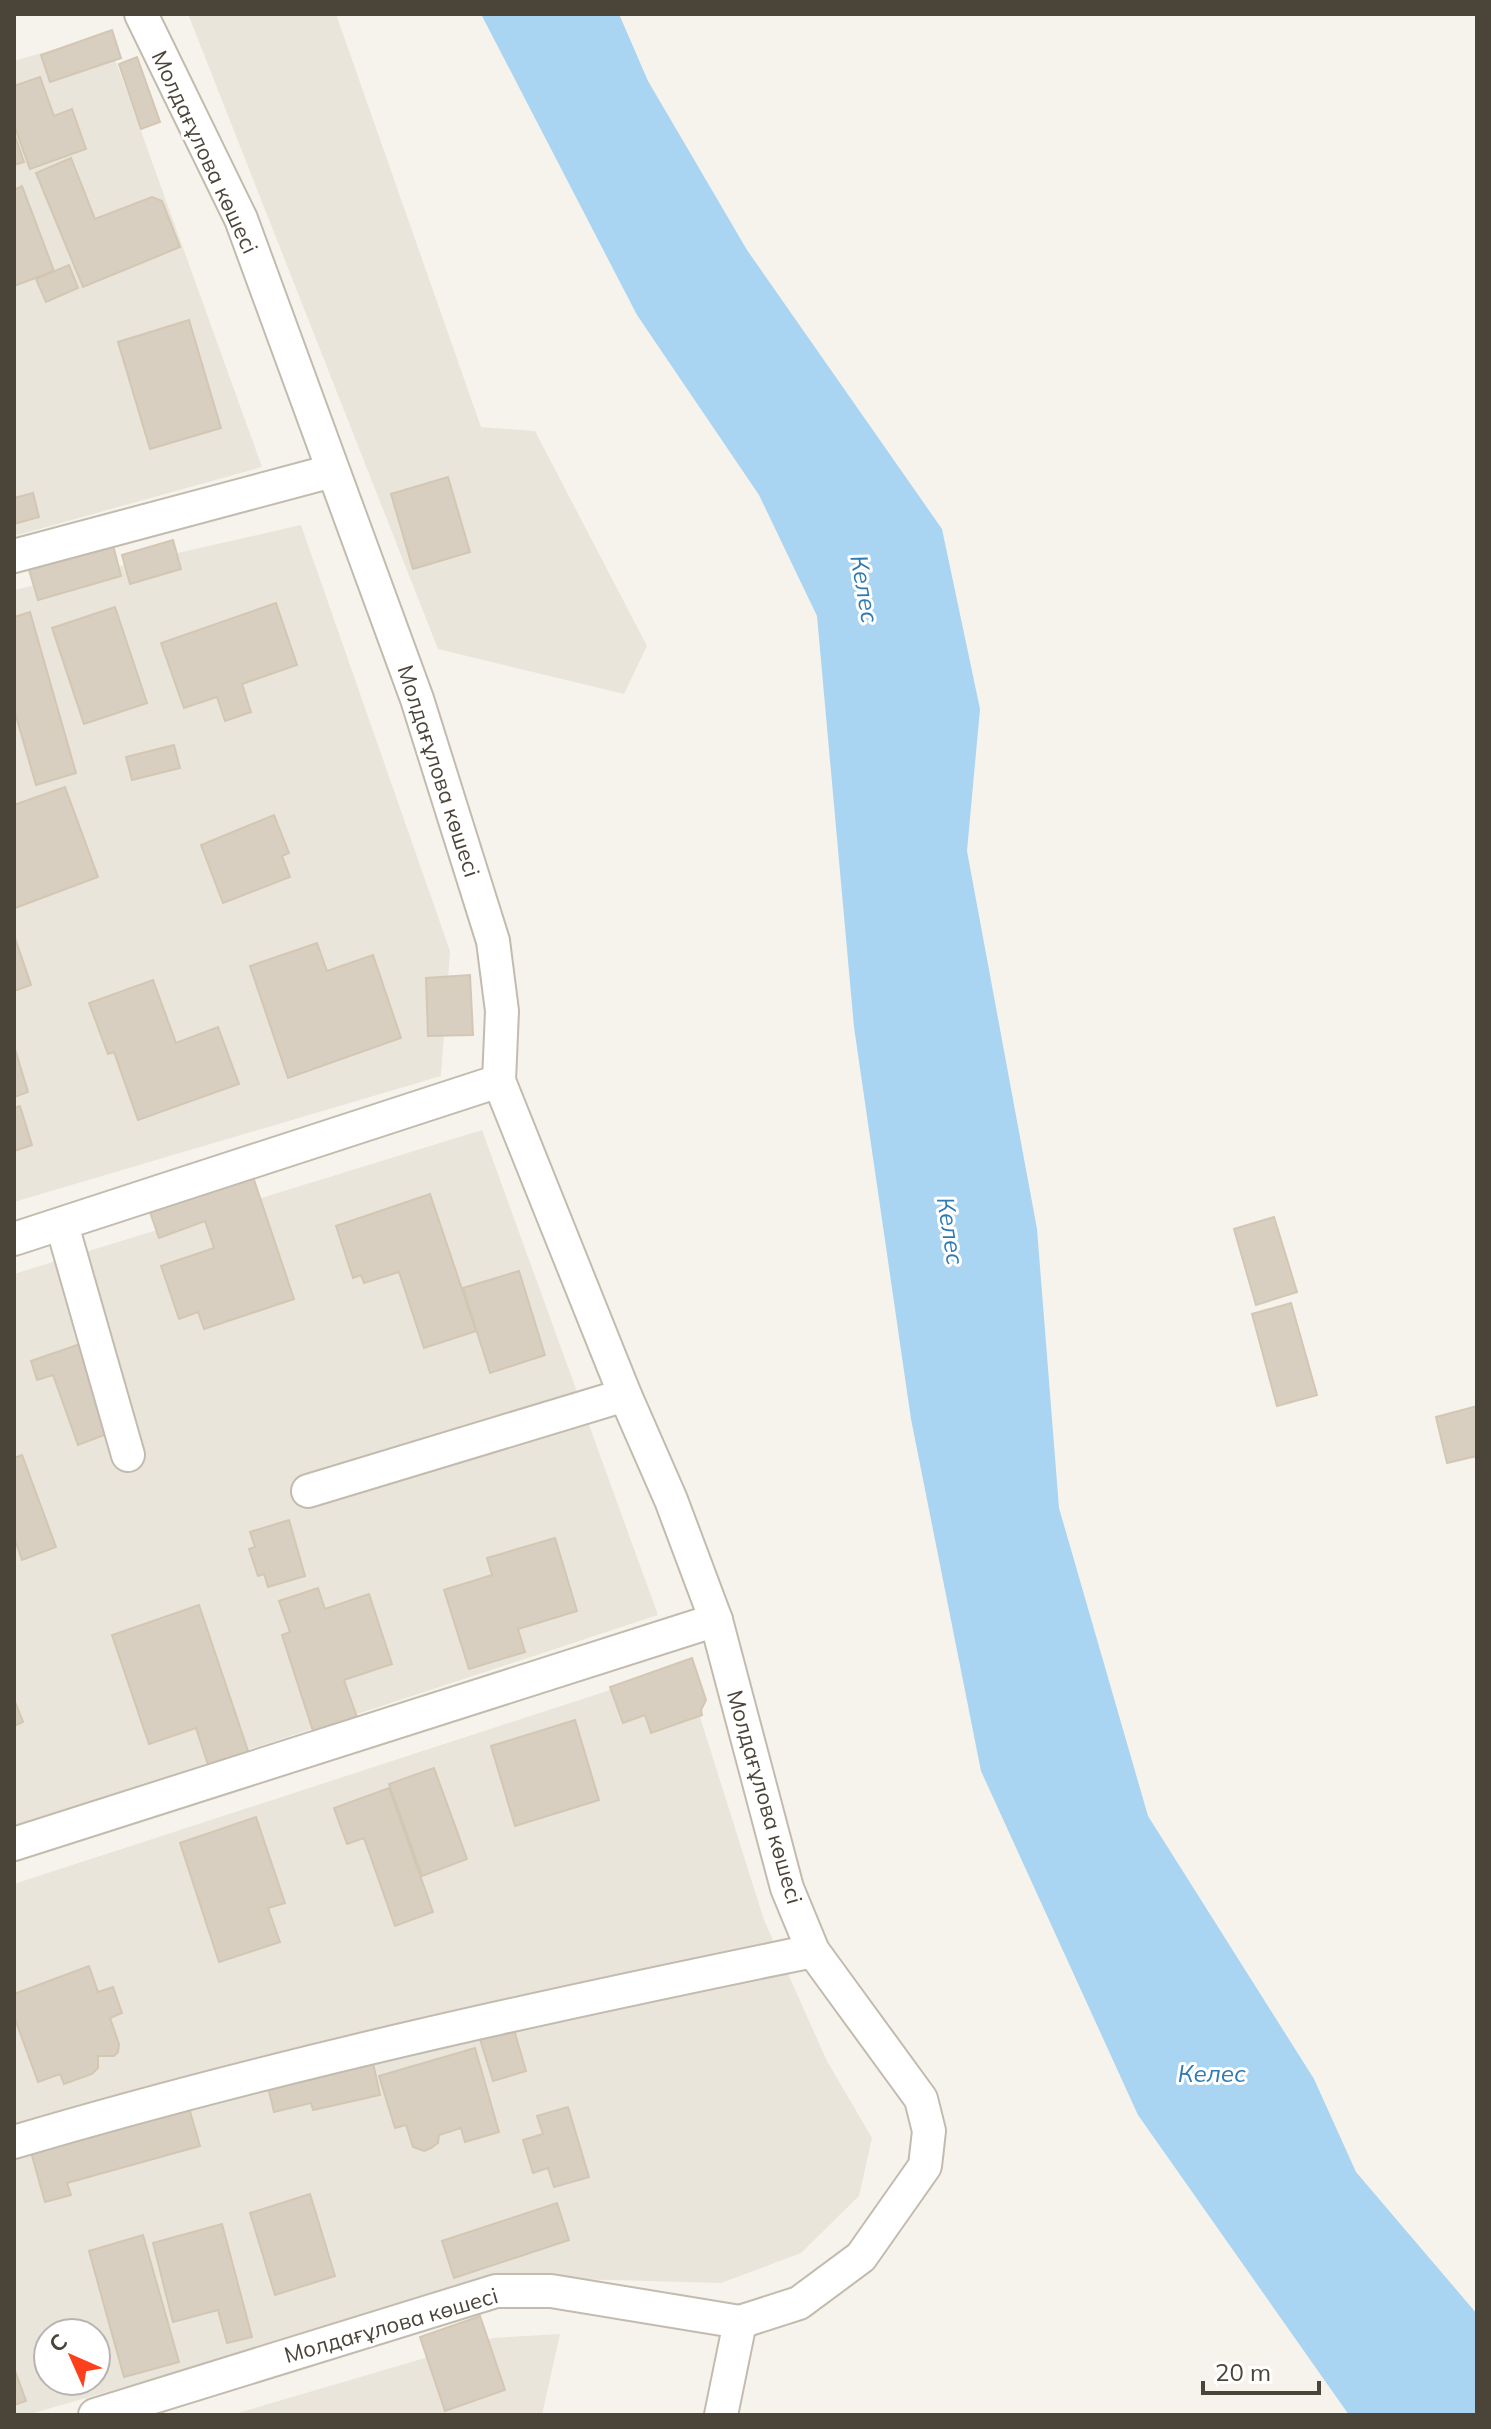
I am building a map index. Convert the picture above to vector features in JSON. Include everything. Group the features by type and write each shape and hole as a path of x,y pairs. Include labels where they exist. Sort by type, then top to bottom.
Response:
{"street":[{"name":"Молдағұлова көшесі","path":"95,2415 496,2291 551,2291 740,2322 799,2303 861,2257 925,2166 929,2131 921,2099 813,1951 787,1888 716,1620 671,1500 625,1395 499,1081 502,1011 493,941 417,699 241,219 141,14"},
{"path":"14,556 332,471"},
{"path":"14,1239 499,1081"},
{"path":"62,1225 128,1455"},
{"path":"308,1491 625,1395"},
{"path":"14,1844 716,1620"},
{"path":"14,2142 147,2103 387,2044 582,1998 813,1951"},
{"path":"721,2415 740,2322"}],"shaded area":[{"path":"188,14 336,14 481,427 535,431 647,646 624,694 438,649"},
{"path":"106,34 262,467 14,536 14,61"},
{"path":"301,525 450,951 441,1076 14,1202 14,590"},
{"path":"482,1130 658,1615 14,1827 14,1274"},
{"path":"684,1666 764,1920 827,2061 872,2138 859,2196 801,2253 721,2283 503,2277 112,2390 112,2317 32,2317 32,2397 89,2397 27,2415 14,2415 14,1884"},
{"path":"560,2334 542,2415 231,2415 493,2338"}],"water":[{"name":"Келес","path":"481,14 619,14 648,81 747,250 942,529 980,709 967,851 1037,1229 1059,1508 1148,1816 1314,2079 1356,2172 1477,2314 1477,2415 1349,2415 1138,2115 981,1771 911,1419 854,1027 817,616 759,495 637,315"}],"building":[{"path":"112,30 121,58 50,82 41,55"},
{"path":"137,57 160,122 141,129 119,64"},
{"path":"40,77 54,116 72,109 86,149 30,169 14,125 14,86"},
{"path":"14,133 24,162 14,165"},
{"path":"71,158 95,219 152,197 162,201 180,247 83,287 36,173"},
{"path":"22,186 54,271 14,286 14,190"},
{"path":"69,265 78,288 46,302 36,279"},
{"path":"189,320 221,428 150,449 118,342"},
{"path":"448,477 470,552 413,569 391,494"},
{"path":"33,493 39,517 14,524 14,498"},
{"path":"173,540 181,569 130,584 122,555"},
{"path":"113,545 121,576 38,600 29,570"},
{"path":"276,603 297,665 242,684 251,712 225,721 217,697 184,708 161,643"},
{"path":"115,607 147,703 84,724 52,628"},
{"path":"30,612 76,773 36,785 14,709 14,617"},
{"path":"174,745 180,768 132,780 126,757"},
{"path":"65,787 98,877 15,908 14,805"},
{"path":"274,815 289,853 282,856 290,877 223,903 201,845"},
{"path":"14,935 31,985 14,991"},
{"path":"317,943 327,971 373,955 401,1038 288,1078 250,966"},
{"path":"470,975 473,1035 428,1036 426,978"},
{"path":"153,980 176,1043 218,1027 239,1084 138,1120 114,1052 108,1054 89,1003"},
{"path":"14,1046 28,1092 14,1097"},
{"path":"20,1106 32,1145 14,1151 14,1108"},
{"path":"253,1177 294,1299 204,1329 198,1312 179,1319 161,1266 214,1248 205,1221 159,1238 150,1212"},
{"path":"430,1194 476,1331 424,1348 399,1272 364,1283 361,1275 353,1278 336,1226"},
{"path":"1274,1217 1297,1292 1256,1305 1234,1229"},
{"path":"519,1271 545,1355 490,1373 463,1288"},
{"path":"1291,1303 1317,1395 1277,1406 1252,1314"},
{"path":"80,1344 110,1433 78,1445 53,1375 37,1380 31,1361"},
{"path":"1477,1406 1477,1456 1447,1463 1436,1417"},
{"path":"22,1455 56,1547 22,1560 14,1537 14,1458"},
{"path":"289,1520 305,1576 268,1587 264,1574 258,1576 249,1549 255,1547 250,1532"},
{"path":"555,1538 577,1611 518,1629 525,1652 469,1669 444,1590 492,1575 487,1558"},
{"path":"318,1588 325,1609 369,1594 392,1664 344,1680 358,1720 314,1734 282,1635 290,1632 279,1601"},
{"path":"199,1605 249,1754 209,1768 196,1728 149,1744 112,1635"},
{"path":"692,1658 706,1700 702,1715 651,1733 645,1715 623,1723 610,1687"},
{"path":"14,1699 23,1722 14,1726"},
{"path":"575,1720 599,1800 515,1826 491,1746"},
{"path":"434,1768 467,1859 422,1876 389,1784"},
{"path":"389,1788 433,1912 395,1926 364,1838 347,1844 334,1808"},
{"path":"256,1817 285,1903 268,1908 280,1942 219,1962 180,1843"},
{"path":"89,1966 98,1992 113,1987 122,2013 110,2018 119,2044 118,2052 114,2056 98,2056 98,2068 92,2074 64,2084 60,2074 38,2082 14,2016 14,1994"},
{"path":"512,2023 526,2071 493,2081 478,2033"},
{"path":"475,2048 499,2132 465,2142 461,2128 439,2135 438,2143 424,2151 413,2147 406,2125 395,2128 379,2076"},
{"path":"372,2058 380,2095 313,2110 311,2103 274,2112 267,2083"},
{"path":"187,2101 200,2146 67,2183 71,2195 45,2202 29,2145"},
{"path":"568,2107 589,2177 554,2187 548,2168 533,2173 523,2140 543,2134 537,2116"},
{"path":"310,2194 335,2276 275,2295 250,2213"},
{"path":"557,2203 569,2240 454,2278 442,2241"},
{"path":"222,2224 252,2337 227,2343 218,2310 173,2322 153,2243"},
{"path":"143,2235 179,2362 124,2377 112,2334 112,2317 107,2317 89,2251"},
{"path":"480,2316 505,2390 445,2411 420,2337"},
{"path":"14,2368 26,2401 14,2405"}]}
